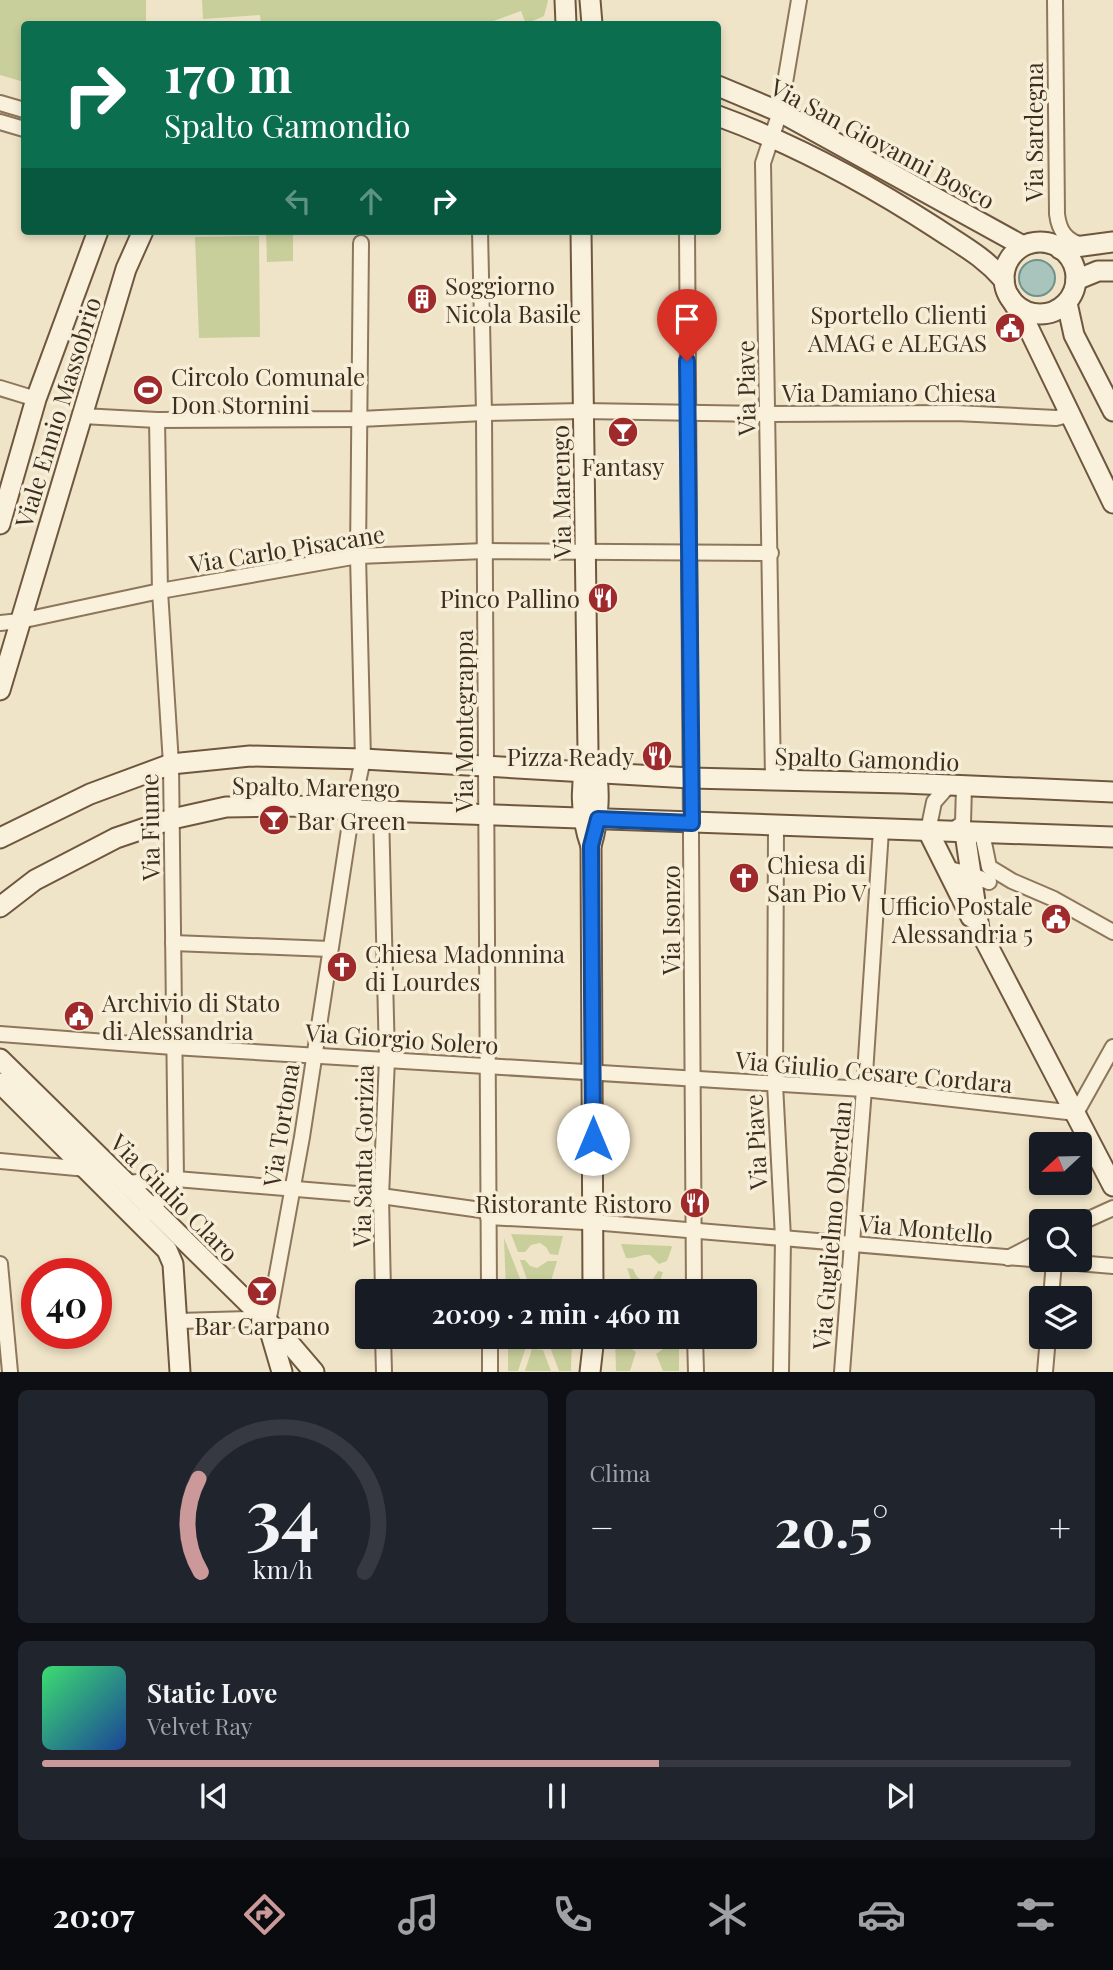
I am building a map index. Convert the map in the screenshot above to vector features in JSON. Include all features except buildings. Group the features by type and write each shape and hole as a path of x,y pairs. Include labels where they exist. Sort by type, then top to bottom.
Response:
{"street":[{"name":"Via Piave","path":"773,779 763,163 780,113 799,0"},
{"name":"Via Sardegna","path":"1055,0 1057,214 1059,226 1067,238 1087,246"},
{"path":"561,21 565,2"},
{"path":"565,2 568,21"},
{"name":"Via San Giovanni Bosco","path":"721,87 780,113 1023,246 1042,242 1060,248 1113,242"},
{"path":"0,103 21,109"},
{"name":"Via San Giovanni Bosco","path":"721,117 773,139 878,190 982,257 1020,309 1036,314 1053,312 1067,303"},
{"path":"0,122 21,128"},
{"name":"Viale Ennio Massobrio","path":"0,524 36,399 97,235"},
{"name":"Viale Ennio Massobrio","path":"0,690 126,269 140,235"},
{"name":"Via Montegrappa","path":"480,235 484,413 489,1279"},
{"name":"Via Marengo","path":"581,235 590,773 582,819 591,846 592,1071"},
{"name":"Via Isonzo","path":"687,235 694,1279"},
{"path":"361,243 358,556 363,759"},
{"path":"1023,246 1009,260 1006,288 1026,323 1113,503"},
{"path":"1060,248 1073,265 1076,280 1067,303 1074,335 1113,411"},
{"path":"1076,280 1098,271 1113,271"},
{"path":"0,388 36,399"},
{"name":"Via Damiano Chiesa","path":"82,416 157,420 359,419 583,411 956,413 1056,418 1069,415"},
{"name":"Via Fiume","path":"157,420 160,591 171,764 176,1179"},
{"name":"Via Carlo Pisacane","path":"0,623 358,556 485,551 771,553"},
{"name":"Spalto Marengo","path":"0,838 90,794 171,764 250,756 363,759 486,767"},
{"name":"Via Tortona","path":"268,1323 293,1188 352,810 363,759"},
{"name":"Spalto Gamondio","path":"486,767 690,778 1113,792"},
{"path":"979,929 956,785 934,802 928,831 945,868 1113,1186"},
{"name":"Spalto Marengo","path":"0,907 35,880 105,844 172,819 226,807 297,806 486,815"},
{"name":"Via Santa Gorizia","path":"381,811 387,1059 382,1196 383,1279"},
{"path":"486,815 1113,837"},
{"name":"Via Piave","path":"776,827 775,1084 783,1238 781,1371"},
{"name":"Via Guglielmo Oberdan","path":"842,1371 881,830"},
{"path":"965,831 989,867 1113,932"},
{"path":"945,868 989,882"},
{"path":"973,894 977,885 1012,881"},
{"path":"173,943 330,949"},
{"name":"Via Giorgio Solero","path":"0,1034 173,1047 592,1071"},
{"path":"1076,1114 1113,1047"},
{"name":"Via Giulio Claro","path":"0,1059 125,1183 145,1214 268,1323 314,1371"},
{"path":"592,1071 593,1279"},
{"name":"Via Giulio Cesare Cordara","path":"592,1071 864,1089 1076,1114"},
{"path":"0,1083 87,1168 145,1214 173,1264 180,1371"},
{"path":"0,1161 87,1168"},
{"path":"145,1214 176,1179"},
{"name":"Via Montello","path":"125,1183 176,1179 293,1188 382,1196 488,1214 1029,1260"},
{"path":"1092,1218 1113,1208"},
{"path":"1006,1259 1029,1247"},
{"path":"0,1264 10,1371"},
{"name":"Via Montello","path":"1092,1265 1113,1266"},
{"path":"178,1321 249,1319 268,1323 282,1371"},
{"path":"383,1349 384,1371"},
{"path":"490,1349 490,1371"},
{"path":"590,1371 593,1349"},
{"path":"595,1349 599,1371"},
{"path":"695,1349 696,1371"},
{"path":"1045,1371 1047,1349"}],"green space":[{"path":"0,0 146,0 146,21 21,21 21,81 0,75"},
{"path":"202,0 548,0 544,16 533,21 525,21 521,11 493,21 261,21 260,15 203,19"},
{"path":"266,235 293,235 293,261 267,262"},
{"path":"259,236 260,337 199,338 195,237"},
{"path":"511,1234 563,1236 558,1255 550,1254 540,1243 531,1245 525,1252 518,1252"},
{"path":"504,1238 520,1279 506,1279"},
{"path":"621,1244 672,1247 667,1261 659,1264 650,1255 626,1258"},
{"path":"520,1260 525,1260 530,1266 537,1268 548,1261 557,1261 552,1279 527,1279"},
{"path":"627,1268 633,1269 640,1279 631,1279"},
{"path":"658,1271 663,1272 661,1279 653,1279"},
{"path":"508,1349 525,1349 518,1371 508,1371"},
{"path":"532,1349 543,1350 551,1371 525,1371"},
{"path":"551,1349 572,1349 571,1371 559,1371"},
{"path":"615,1349 632,1349 636,1352 630,1371 616,1371"},
{"path":"663,1349 679,1349 679,1371 663,1371 656,1354"}],"water":[{"path":"1037,260 1050,265 1055,278 1050,291 1037,296 1024,291 1019,278 1024,265"}],"place":[{"name":"Soggiorno Nicola Basile","path":"422,299"},
{"name":"Sportello Clienti AMAG e ALEGAS","path":"1010,328"},
{"name":"Circolo Comunale Don Stornini","path":"148,390"},
{"name":"Fantasy","path":"623,432"},
{"name":"Pinco Pallino","path":"603,598"},
{"name":"Pizza Ready","path":"657,756"},
{"name":"Bar Green","path":"274,820"},
{"name":"Chiesa di San Pio V","path":"744,878"},
{"name":"Ufficio Postale Alessandria 5","path":"1056,919"},
{"name":"Chiesa Madonnina di Lourdes","path":"342,967"},
{"name":"Archivio di Stato di Alessandria","path":"79,1016"},
{"name":"Ristorante Ristoro","path":"695,1203"},
{"name":"Bar Carpano","path":"262,1291"}],"route":[{"path":"593,1139 591,846 598,819 692,823 687,361"}]}
